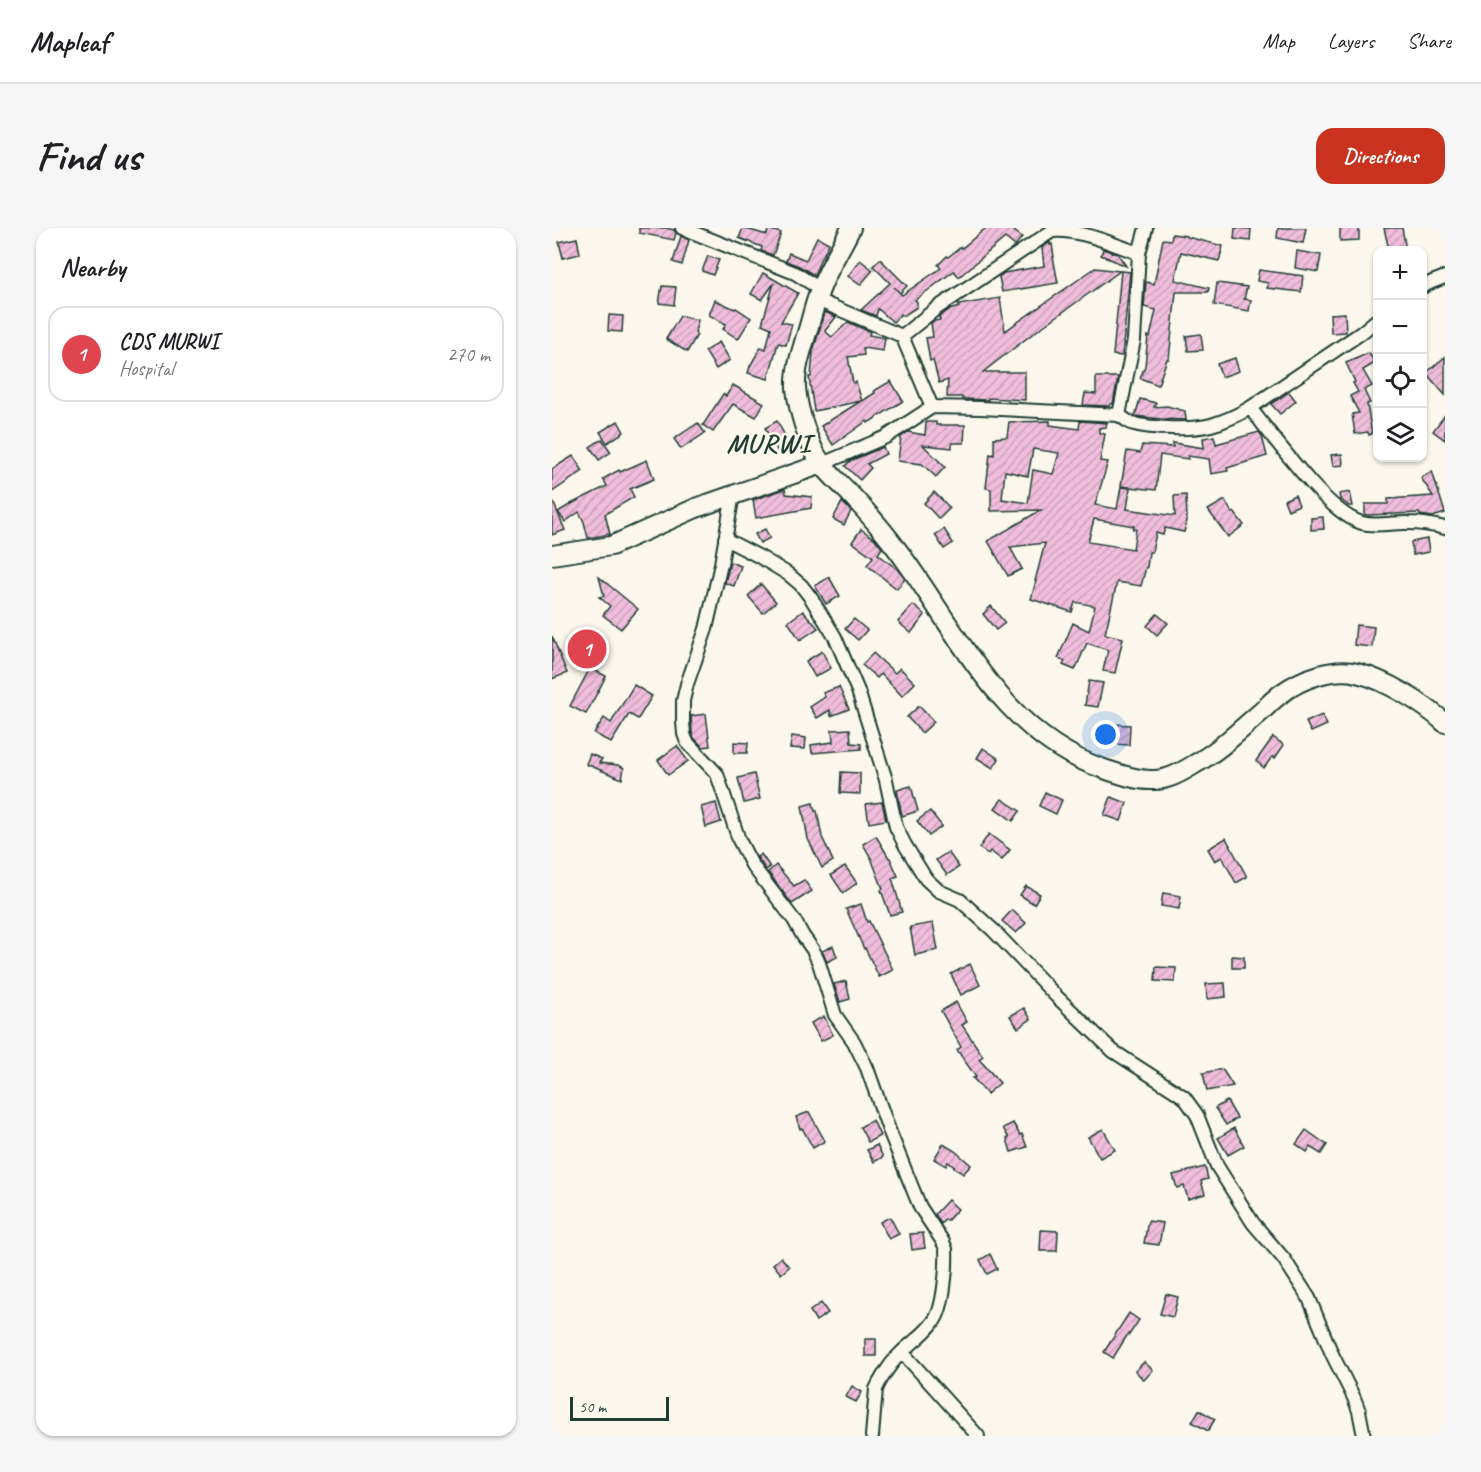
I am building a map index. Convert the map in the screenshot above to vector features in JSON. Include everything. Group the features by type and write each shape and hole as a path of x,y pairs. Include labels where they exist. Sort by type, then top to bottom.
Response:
{"main road":[{"path":"851,228 819,295 801,353 796,389 811,444 822,464 874,519 905,560 985,679 1025,722 1067,753 1092,765 1152,781 1169,777 1207,757 1223,746 1281,693 1303,680 1329,673 1355,672 1382,682 1420,703 1445,723"},
{"path":"552,555 611,546 696,508 822,464"}],"street":[{"path":"682,228 795,273 819,295 902,336 932,407"},
{"path":"1119,416 1134,340 1139,253 1146,228"},
{"path":"902,336 937,308 1052,231 1076,232 1139,253"},
{"path":"1427,284 1445,278"},
{"path":"822,464 886,437 932,407 1119,416 1146,426 1176,428 1209,426 1250,408 1373,322"},
{"path":"1250,408 1309,481 1336,508 1355,520 1363,523 1409,523 1445,528"},
{"path":"733,495 706,628 683,701 684,734 687,742 717,774 739,840 752,865 794,920 813,950 835,1015 854,1042 867,1068 920,1207 944,1242 946,1249 939,1312 926,1331 902,1352 876,1389 872,1436"},
{"path":"725,539 760,557 801,585 835,637 858,692 886,780 896,827 926,879 939,891 960,900 993,930 1113,1051 1184,1097 1190,1105 1201,1125 1217,1166 1253,1223 1284,1259 1314,1308 1332,1354 1354,1398 1364,1436"},
{"path":"902,1352 978,1436"}],"building":[{"path":"639,228 666,228 676,233 674,240 639,233"},
{"path":"743,228 767,235 768,229 781,233 773,255 761,251 762,247 739,238"},
{"path":"986,228 1018,228 1014,231 1022,237 1015,246 1005,238 959,277 954,271 915,300 917,307 903,316 901,314 893,322 878,309 876,316 861,310 890,283 873,266 880,259 907,286 900,293 902,295 941,268 938,265 947,256 962,248"},
{"path":"1235,228 1251,229 1250,241 1234,239"},
{"path":"1278,228 1306,228 1303,243 1277,238"},
{"path":"1340,228 1359,228 1359,240 1340,241"},
{"path":"1384,228 1402,228 1405,246 1388,246"},
{"path":"1172,234 1223,246 1219,261 1181,252 1175,280 1209,288 1208,292 1176,292 1169,359 1167,359 1158,385 1140,378 1145,366 1148,336 1150,337 1156,310 1144,307 1146,282 1154,284 1163,239 1171,240"},
{"path":"681,236 689,240 682,265 673,262"},
{"path":"817,237 829,243 814,275 786,261 789,253 806,260"},
{"path":"577,238 580,254 563,258 559,242"},
{"path":"1050,242 1058,283 1002,292 999,277 1004,273 1044,266 1042,248"},
{"path":"1103,249 1118,254 1126,266 1101,255"},
{"path":"1297,251 1321,255 1318,272 1295,268"},
{"path":"708,256 719,260 713,275 702,271"},
{"path":"860,260 873,270 860,285 848,276"},
{"path":"1095,268 1120,271 983,372 1025,372 1025,400 947,397 948,380 939,383 933,360 930,361 926,338 933,337 931,323 940,320 939,317 959,307 958,305 1000,298 1005,331"},
{"path":"1259,270 1303,276 1301,292 1267,288 1268,283 1257,281"},
{"path":"1121,271 1130,272 1122,356 1113,355"},
{"path":"763,273 798,293 781,322 792,324 786,345 778,343 768,379 748,373 761,347 766,349 771,328 762,324 774,283 762,300 751,294"},
{"path":"1217,283 1247,287 1244,299 1251,300 1249,311 1214,305"},
{"path":"662,286 676,287 674,305 659,303"},
{"path":"715,300 736,308 751,318 738,339 723,329 726,324 709,315"},
{"path":"825,312 836,317 825,331 832,337 848,322 870,332 869,335 885,338 883,351 863,348 864,355 848,357 853,383 856,382 862,401 891,381 903,401 868,423 867,421 833,445 821,426 861,401 814,411 809,377 811,377 813,351"},
{"path":"1345,313 1346,332 1331,333 1330,314"},
{"path":"609,315 623,316 622,332 608,331"},
{"path":"680,316 698,320 695,333 697,335 687,352 666,339"},
{"path":"1201,334 1203,350 1188,351 1186,336"},
{"path":"719,342 730,360 716,369 705,351"},
{"path":"1369,353 1373,360 1373,364 1363,370 1372,386 1364,390 1370,403 1367,404 1372,434 1369,435 1368,432 1355,434 1352,414 1359,413 1350,396 1358,392 1346,363"},
{"path":"1445,357 1445,395 1427,374"},
{"path":"1235,358 1239,371 1222,377 1217,364"},
{"path":"1096,377 1118,377 1113,404 1110,406 1083,405 1085,393 1096,394"},
{"path":"733,385 764,403 756,417 733,404 713,432 703,425 723,394 726,396"},
{"path":"1289,392 1296,401 1280,414 1271,404"},
{"path":"1140,399 1156,403 1154,407 1167,406 1185,411 1186,420 1135,416"},
{"path":"1445,415 1445,440 1433,431"},
{"path":"618,421 624,432 607,443 600,432"},
{"path":"777,421 790,445 778,452 765,428"},
{"path":"1050,421 1050,425 1079,429 1080,421 1107,423 1106,427 1099,428 1099,433 1105,434 1100,461 1108,462 1095,505 1117,509 1121,487 1130,488 1127,509 1175,516 1174,496 1186,495 1187,521 1184,532 1165,528 1163,535 1156,533 1141,586 1117,582 1105,634 1123,638 1115,673 1103,671 1108,650 1087,643 1075,670 1063,665 1065,661 1058,658 1073,623 1089,631 1095,606 1075,602 1072,612 1031,599 1045,543 1010,547 1022,569 1008,576 988,541 1041,510 991,511 991,489 986,488 990,454 994,455 994,438 1007,437 1009,422","holes":["1033,449 1059,453 1053,474 1033,470 1028,503 1002,499 1005,471 1028,476","1094,519 1134,526 1133,529 1136,529 1133,549 1088,542"]},
{"path":"926,422 936,422 936,425 965,425 964,443 952,443 952,448 923,445 945,467 936,477 922,464 898,461 901,437 908,432 925,435"},
{"path":"698,423 705,433 681,449 674,439"},
{"path":"1259,432 1267,456 1227,468 1228,471 1211,474 1209,459 1160,455 1156,490 1121,486 1127,451 1140,453 1142,445 1173,447 1173,443 1204,448 1203,438 1214,436 1216,444"},
{"path":"602,439 611,452 599,460 590,447"},
{"path":"883,447 886,454 867,464 871,468 860,480 845,466 850,461"},
{"path":"1342,454 1343,465 1333,466 1331,455"},
{"path":"573,456 583,471 552,492 552,469"},
{"path":"647,460 654,479 630,489 634,497 605,514 610,534 588,538 579,512 565,522 558,512 607,486 603,479 619,470 620,472"},
{"path":"1432,471 1445,513 1433,517 1419,513 1365,515 1365,504 1388,504 1388,499 1433,496 1421,478"},
{"path":"785,489 786,494 812,497 811,508 756,518 753,500"},
{"path":"934,492 950,508 939,519 924,503"},
{"path":"1350,492 1353,506 1349,506 1340,499 1339,494"},
{"path":"1295,495 1299,505 1288,510 1284,500"},
{"path":"552,499 565,530 552,535"},
{"path":"1225,500 1232,513 1234,512 1244,525 1228,537 1208,510"},
{"path":"842,502 851,511 844,525 833,519"},
{"path":"1323,517 1324,529 1311,530 1311,518"},
{"path":"765,529 770,538 760,543 755,534"},
{"path":"861,529 875,539 882,548 878,554 897,569 905,579 897,589 867,565 873,557 852,542"},
{"path":"944,529 953,543 944,549 935,535"},
{"path":"1427,539 1429,552 1413,555 1411,542"},
{"path":"730,562 741,566 734,586 725,583"},
{"path":"599,577 638,609 621,629 603,615 610,606 599,597 604,596"},
{"path":"829,577 840,596 826,604 815,586"},
{"path":"761,584 776,602 763,613 748,596"},
{"path":"913,605 925,615 911,633 898,622"},
{"path":"991,606 1005,623 996,630 983,614"},
{"path":"803,611 818,628 800,640 788,622"},
{"path":"1157,614 1168,623 1157,635 1147,626"},
{"path":"854,619 867,630 858,640 845,629"},
{"path":"1356,625 1374,627 1372,647 1354,645"},
{"path":"552,636 567,673 552,679"},
{"path":"822,651 831,668 815,677 806,661"},
{"path":"873,653 895,673 900,668 915,683 902,696 881,674 877,678 862,665"},
{"path":"590,668 606,676 586,714 570,706"},
{"path":"1089,681 1103,683 1098,707 1085,705"},
{"path":"634,685 652,696 638,719 629,714 611,743 594,733 604,718 611,723"},
{"path":"839,687 849,709 831,716 830,710 817,718 810,707 825,697 823,693"},
{"path":"919,706 934,722 922,733 907,717"},
{"path":"706,714 710,746 703,747 694,738 691,716"},
{"path":"1322,715 1327,725 1311,732 1306,722"},
{"path":"1112,724 1130,725 1129,745 1111,744"},
{"path":"850,729 851,743 861,744 861,749 812,753 811,745 833,742 832,730"},
{"path":"792,736 806,738 805,749 790,748"},
{"path":"1273,737 1284,745 1264,768 1256,761"},
{"path":"734,742 748,743 747,753 734,753"},
{"path":"677,746 688,761 668,775 658,760"},
{"path":"983,748 999,759 993,768 977,758"},
{"path":"590,754 602,759 599,763 624,768 622,779 586,764"},
{"path":"841,772 860,773 860,794 840,793"},
{"path":"754,774 760,799 744,803 738,778"},
{"path":"911,786 918,811 902,816 897,790"},
{"path":"1045,792 1062,800 1056,814 1039,806"},
{"path":"1111,797 1127,803 1121,821 1104,815"},
{"path":"1002,799 1020,811 1013,821 995,808"},
{"path":"882,802 886,820 869,823 866,804"},
{"path":"716,803 721,822 706,827 701,807"},
{"path":"813,803 817,811 822,837 833,861 822,868 808,839 802,806"},
{"path":"930,811 942,826 929,836 917,821"},
{"path":"989,834 1010,850 1002,860 990,851 988,854 979,848"},
{"path":"876,836 898,876 892,878 902,912 890,915 881,890 883,889 863,844"},
{"path":"1226,838 1247,877 1236,883 1222,857 1215,861 1208,849"},
{"path":"948,852 959,867 947,875 936,860"},
{"path":"761,854 770,867 766,870 757,857"},
{"path":"776,865 794,886 804,880 812,891 792,904 768,872"},
{"path":"845,866 857,883 843,893 831,875"},
{"path":"1026,886 1040,894 1034,904 1020,895"},
{"path":"1163,893 1181,896 1179,909 1161,906"},
{"path":"861,904 867,922 869,921 893,970 879,977 846,909"},
{"path":"1012,910 1026,923 1016,933 1002,921"},
{"path":"933,923 938,950 915,955 910,927"},
{"path":"833,946 837,957 827,962 822,951"},
{"path":"1232,956 1244,957 1244,968 1232,968"},
{"path":"970,964 980,985 961,995 951,974"},
{"path":"1156,967 1176,968 1175,982 1155,981"},
{"path":"846,981 850,999 840,1002 834,984"},
{"path":"1225,983 1226,997 1207,999 1206,984"},
{"path":"956,1002 967,1022 962,1025 983,1056 979,1059 1000,1083 987,1094 973,1078 976,1077 957,1050 961,1047 941,1011"},
{"path":"1024,1008 1031,1019 1018,1028 1010,1016"},
{"path":"824,1016 833,1035 821,1041 811,1023"},
{"path":"1222,1069 1233,1086 1207,1091 1203,1073"},
{"path":"1227,1101 1237,1118 1226,1125 1215,1108"},
{"path":"809,1112 825,1141 813,1148 802,1128 800,1129 796,1117"},
{"path":"873,1120 880,1136 868,1142 860,1127"},
{"path":"1013,1123 1020,1135 1022,1134 1027,1147 1011,1152 1007,1139 1009,1138 1003,1128"},
{"path":"1234,1128 1244,1146 1228,1155 1218,1138"},
{"path":"1103,1129 1115,1150 1100,1158 1088,1137"},
{"path":"1306,1130 1327,1145 1321,1154 1310,1147 1307,1152 1296,1144"},
{"path":"943,1144 971,1165 963,1174 948,1162 946,1166 934,1159"},
{"path":"877,1145 883,1157 874,1162 867,1150"},
{"path":"1205,1167 1208,1179 1201,1181 1205,1194 1188,1199 1184,1186 1177,1188 1173,1175"},
{"path":"948,1200 958,1209 941,1224 935,1214"},
{"path":"890,1217 899,1234 889,1239 880,1222"},
{"path":"1148,1221 1163,1223 1159,1245 1144,1243"},
{"path":"1041,1230 1058,1231 1057,1251 1040,1251"},
{"path":"923,1233 925,1248 912,1250 910,1234"},
{"path":"990,1254 997,1269 987,1274 980,1260"},
{"path":"781,1257 789,1267 781,1274 773,1264"},
{"path":"1166,1294 1178,1297 1173,1317 1160,1314"},
{"path":"821,1303 828,1313 816,1321 810,1311"},
{"path":"1129,1313 1139,1320 1113,1358 1104,1352"},
{"path":"865,1339 876,1339 876,1356 865,1356"},
{"path":"1144,1362 1153,1370 1144,1380 1135,1371"},
{"path":"852,1386 862,1392 856,1402 846,1397"},
{"path":"1199,1410 1215,1419 1208,1431 1192,1422"}],"place":[{"name":"CDS MURWI","path":"587,649"}],"district":[{"name":"MURWI","path":"769,443"}]}
